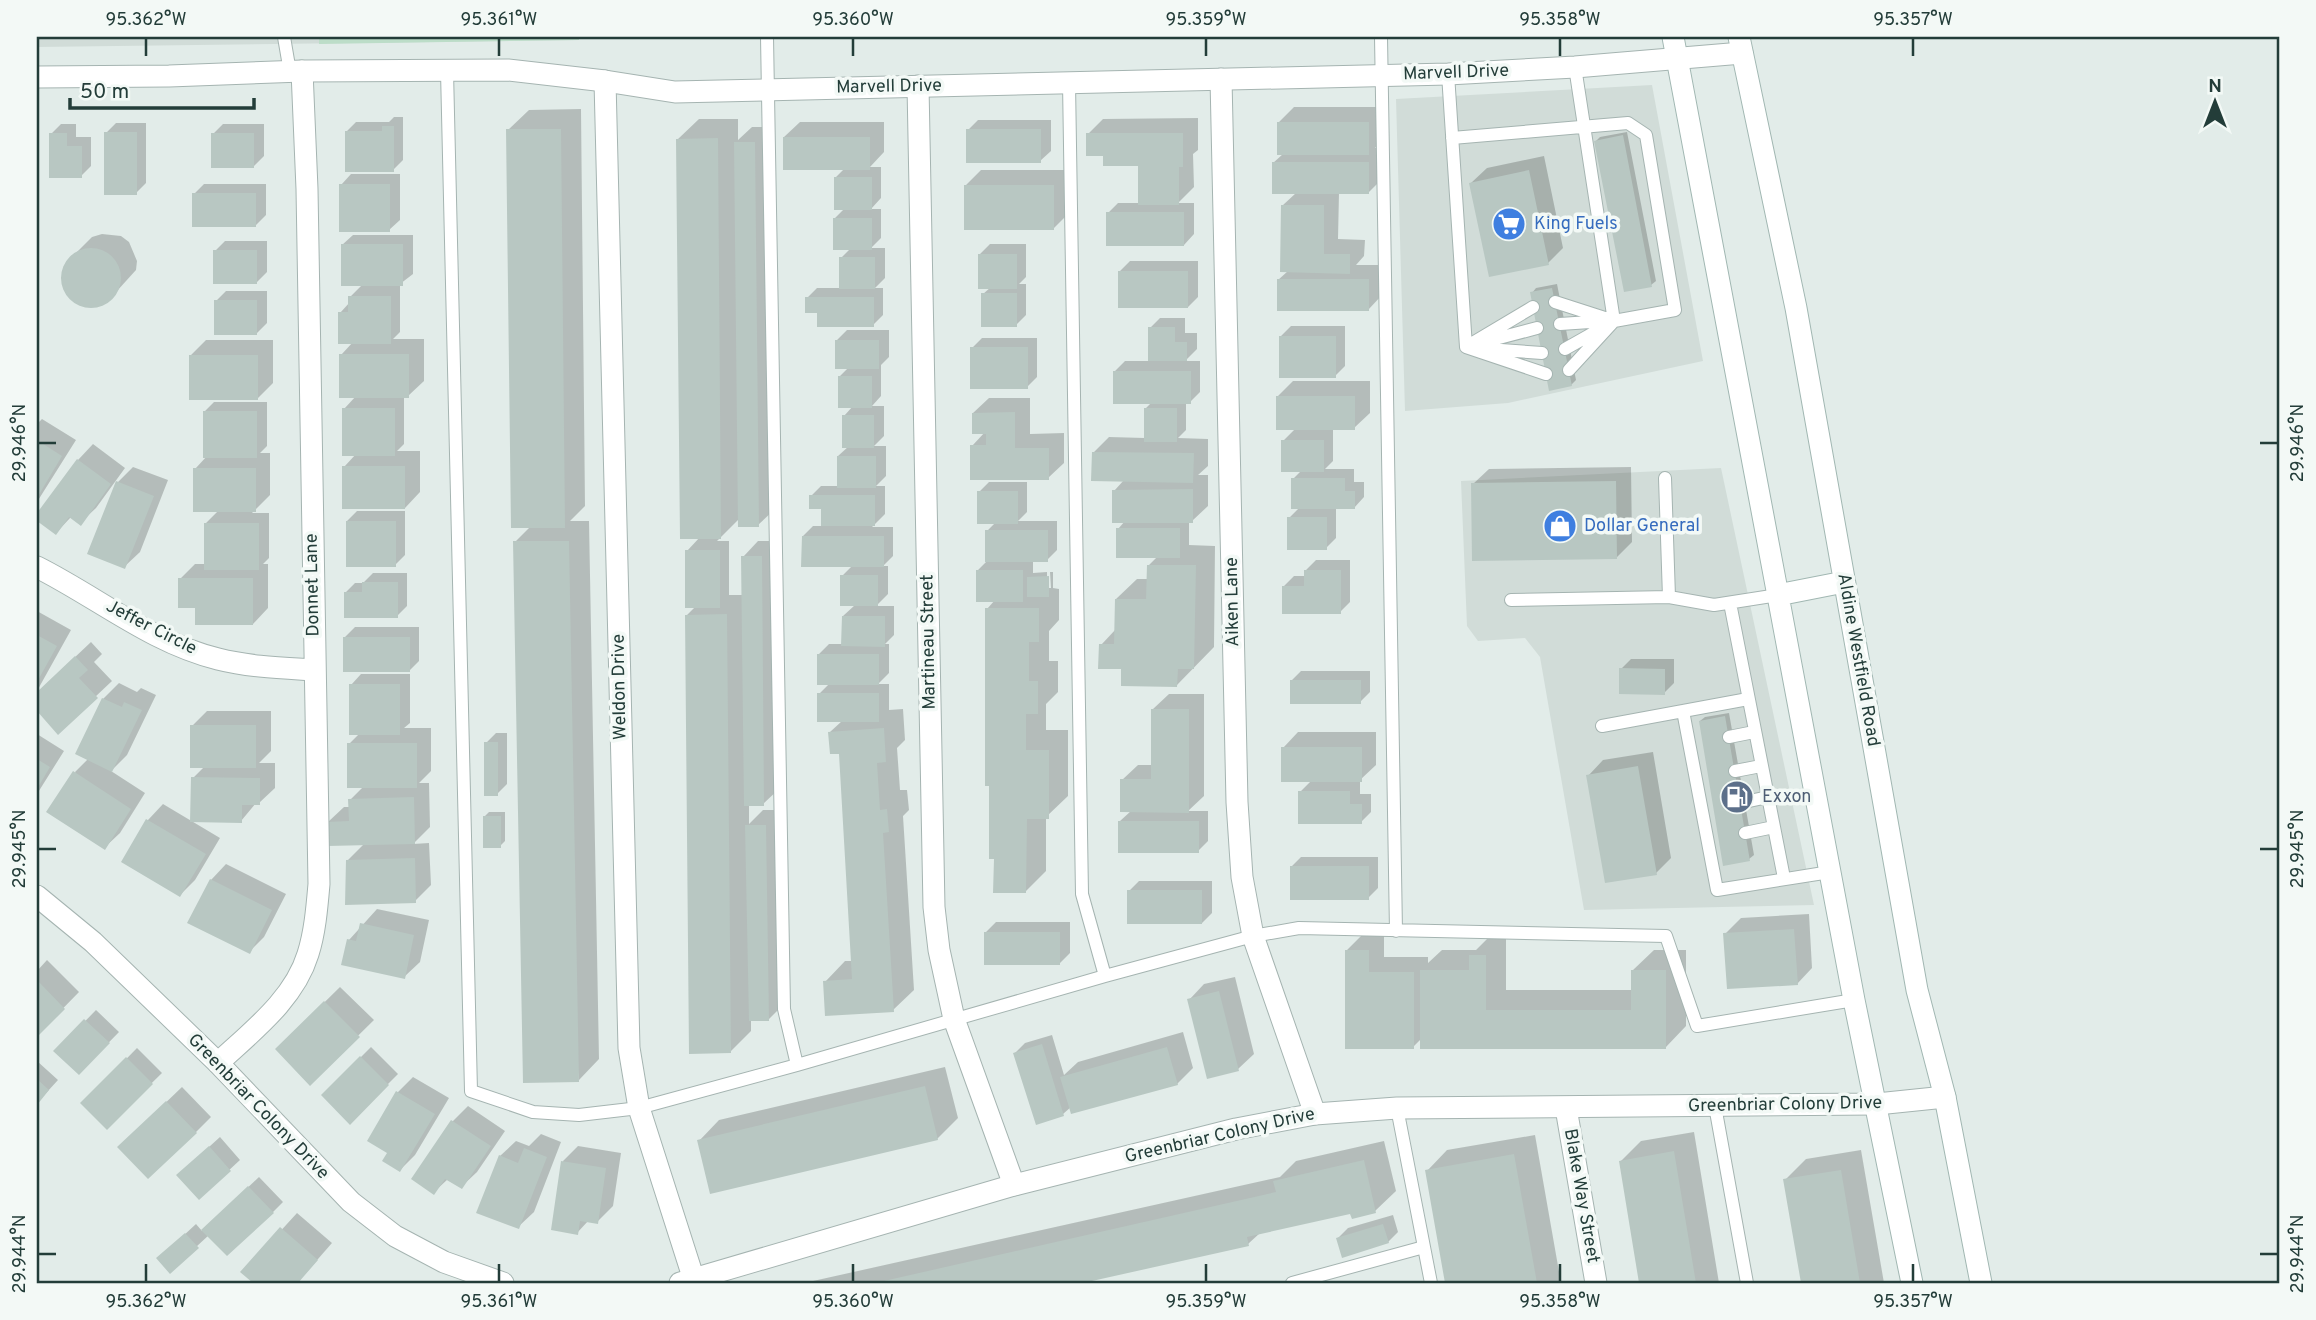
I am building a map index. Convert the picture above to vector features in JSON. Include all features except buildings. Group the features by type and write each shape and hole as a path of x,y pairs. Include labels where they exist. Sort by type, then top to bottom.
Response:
{"street":[{"path":"1673,37 1854,1000 1912,1283"},
{"name":"Marvell Drive","path":"37,77 508,70 675,92 1448,74 1677,58 1740,45"},
{"name":"Aldine Westfield Road","path":"1740,45 1796,308 1917,990 1945,1097 1981,1283"},
{"name":"Donnet Lane","path":"218,1063 268,1016 285,997 298,976 307,955 316,918 319,884 307,189 296,72"},
{"name":"Aiken Lane","path":"1222,79 1237,802 1242,877 1253,936 1315,1114"},
{"name":"Weldon Drive","path":"605,81 629,1048 639,1108 690,1282"},
{"name":"Martineau Street","path":"918,86 934,907 939,950 954,1019 1014,1185"},
{"name":"Jeffer Circle","path":"37,566 180,646 216,659 251,666 314,670"},
{"path":"1778,595 1844,582"},
{"name":"Greenbriar Colony Drive","path":"37,897 93,942 218,1063 351,1202 396,1236 419,1249 444,1262 503,1283"},
{"name":"Greenbriar Colony Drive","path":"690,1282 1014,1185 1236,1129 1315,1114 1397,1108 1877,1104 1945,1097"},
{"name":"Blake Way Street","path":"1566,1108 1596,1283"}],"lane":[{"path":"284,37 296,72"},
{"path":"767,37 784,1009 797,1065"},
{"path":"1381,37 1396,931"},
{"path":"1575,67 1615,321"},
{"path":"447,71 471,1091 533,1112 579,1115 639,1108 1105,976 1253,936 1298,928 1667,936 1697,1026 1854,1000"},
{"path":"1448,74 1466,347"},
{"path":"1069,83 1082,894 1105,976"},
{"path":"1452,138 1628,122 1646,135 1675,310 1615,321 1560,324"},
{"path":"1555,302 1615,321"},
{"path":"1466,347 1533,307"},
{"path":"1565,349 1615,321"},
{"path":"1569,370 1615,321"},
{"path":"1466,347 1537,328"},
{"path":"1466,347 1542,353"},
{"path":"1466,347 1546,374"},
{"path":"1665,478 1669,597"},
{"path":"1511,600 1669,597 1714,606 1778,595"},
{"path":"1730,603 1784,878"},
{"path":"1602,726 1748,699"},
{"path":"1684,711 1696,744 1713,839 1717,890 1830,872"},
{"path":"1729,737 1754,732"},
{"path":"1735,771 1761,766"},
{"path":"1740,803 1768,797"},
{"path":"1745,833 1774,827"},
{"path":"1715,1106 1747,1283"},
{"path":"1397,1108 1431,1283"},
{"path":"1292,1283 1424,1247"}],"shaded area":[{"path":"37,37 579,37 579,40 37,47"},
{"path":"1652,85 1703,361 1508,403 1405,411 1396,99"},
{"path":"1721,468 1814,905 1584,910 1540,657 1525,638 1478,641 1467,626 1461,481"}],"green space":[{"path":"319,37 579,37 579,40 319,44"}],"place":[{"name":"King Fuels","path":"1509,224"},
{"name":"Dollar General","path":"1560,526"},
{"name":"Exxon","path":"1737,797"}]}
